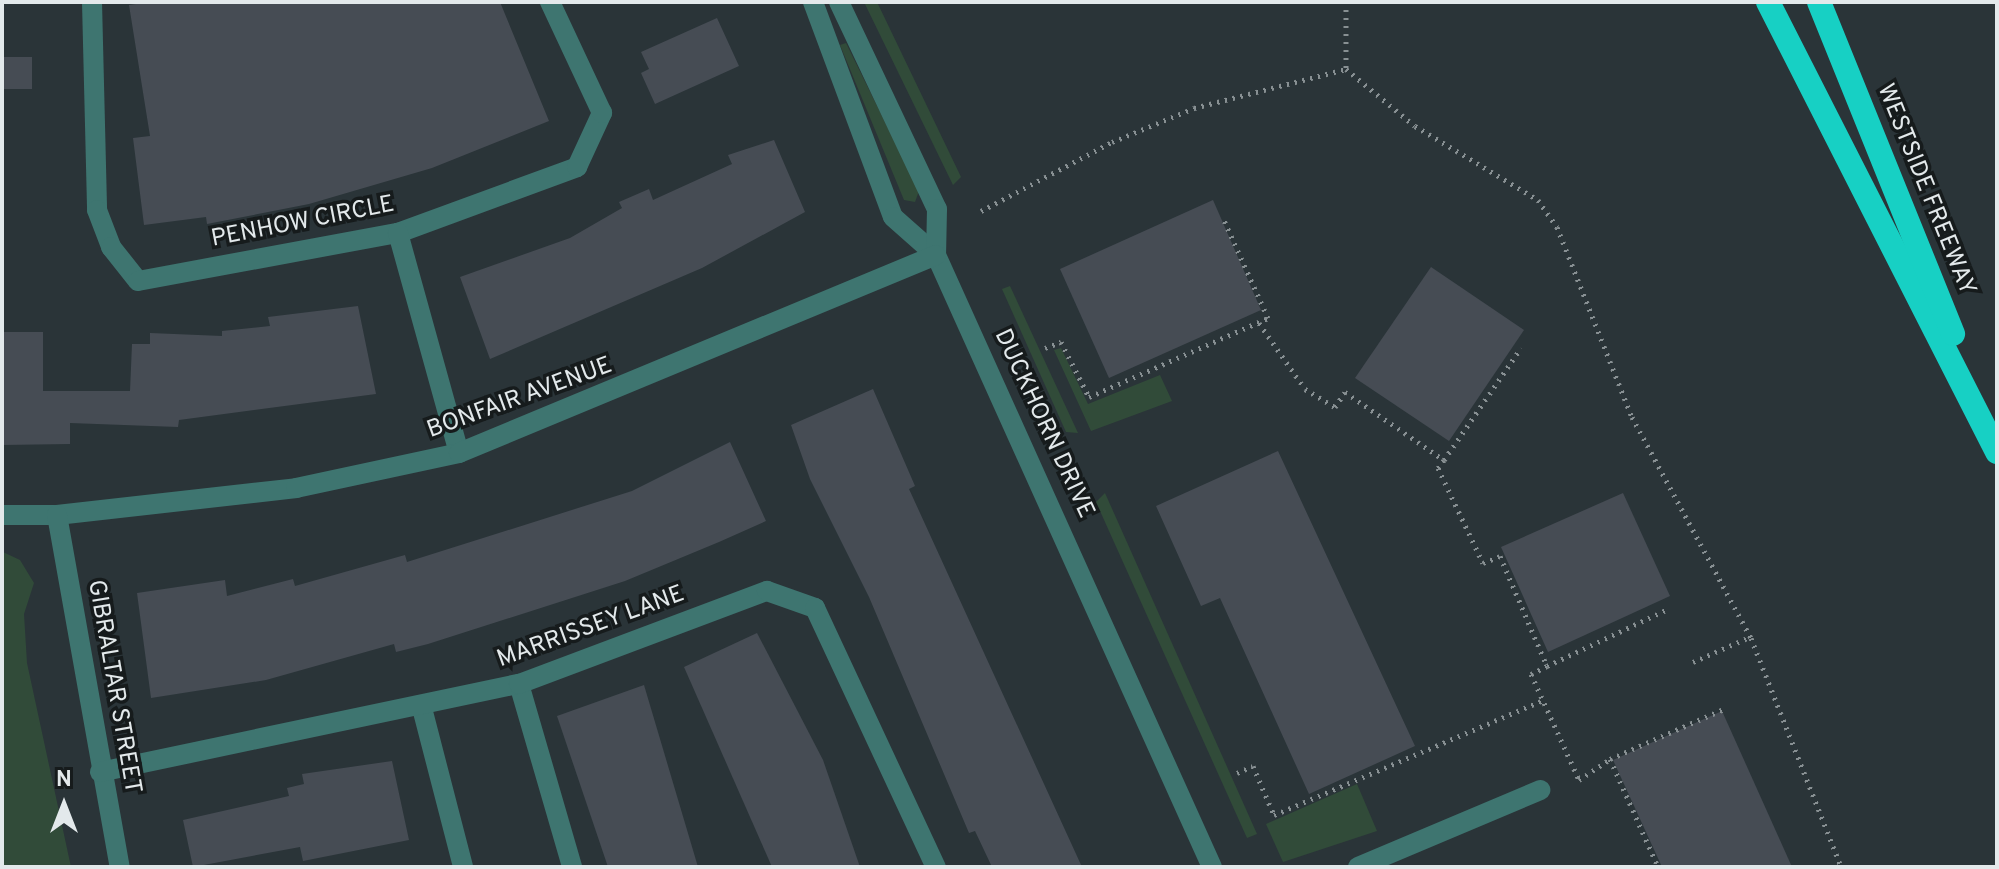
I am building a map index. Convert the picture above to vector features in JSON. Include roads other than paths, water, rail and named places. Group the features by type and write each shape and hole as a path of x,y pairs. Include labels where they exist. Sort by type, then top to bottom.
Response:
{"highway":[{"path":"1768,2 1997,452"},
{"name":"WESTSIDE FREEWAY","path":"1819,2 1997,443"}],"street":[{"name":"PENHOW CIRCLE","path":"92,2 97,210 111,247 138,281 398,233 577,167 602,113 550,2"},
{"path":"813,2 893,217 936,255"},
{"name":"DUCKHORN DRIVE","path":"839,2 937,209 936,255 1212,867"},
{"path":"398,233 459,453"},
{"name":"BONFAIR AVENUE","path":"2,515 57,515 296,488 459,453 936,255"},
{"name":"GIBRALTAR STREET","path":"57,515 100,772 120,867"},
{"name":"MARRISSEY LANE","path":"100,772 422,708 519,684 767,591 815,608 936,867"},
{"path":"519,684 572,867"},
{"path":"422,708 463,867"},
{"path":"1358,867 1540,790"}]}
